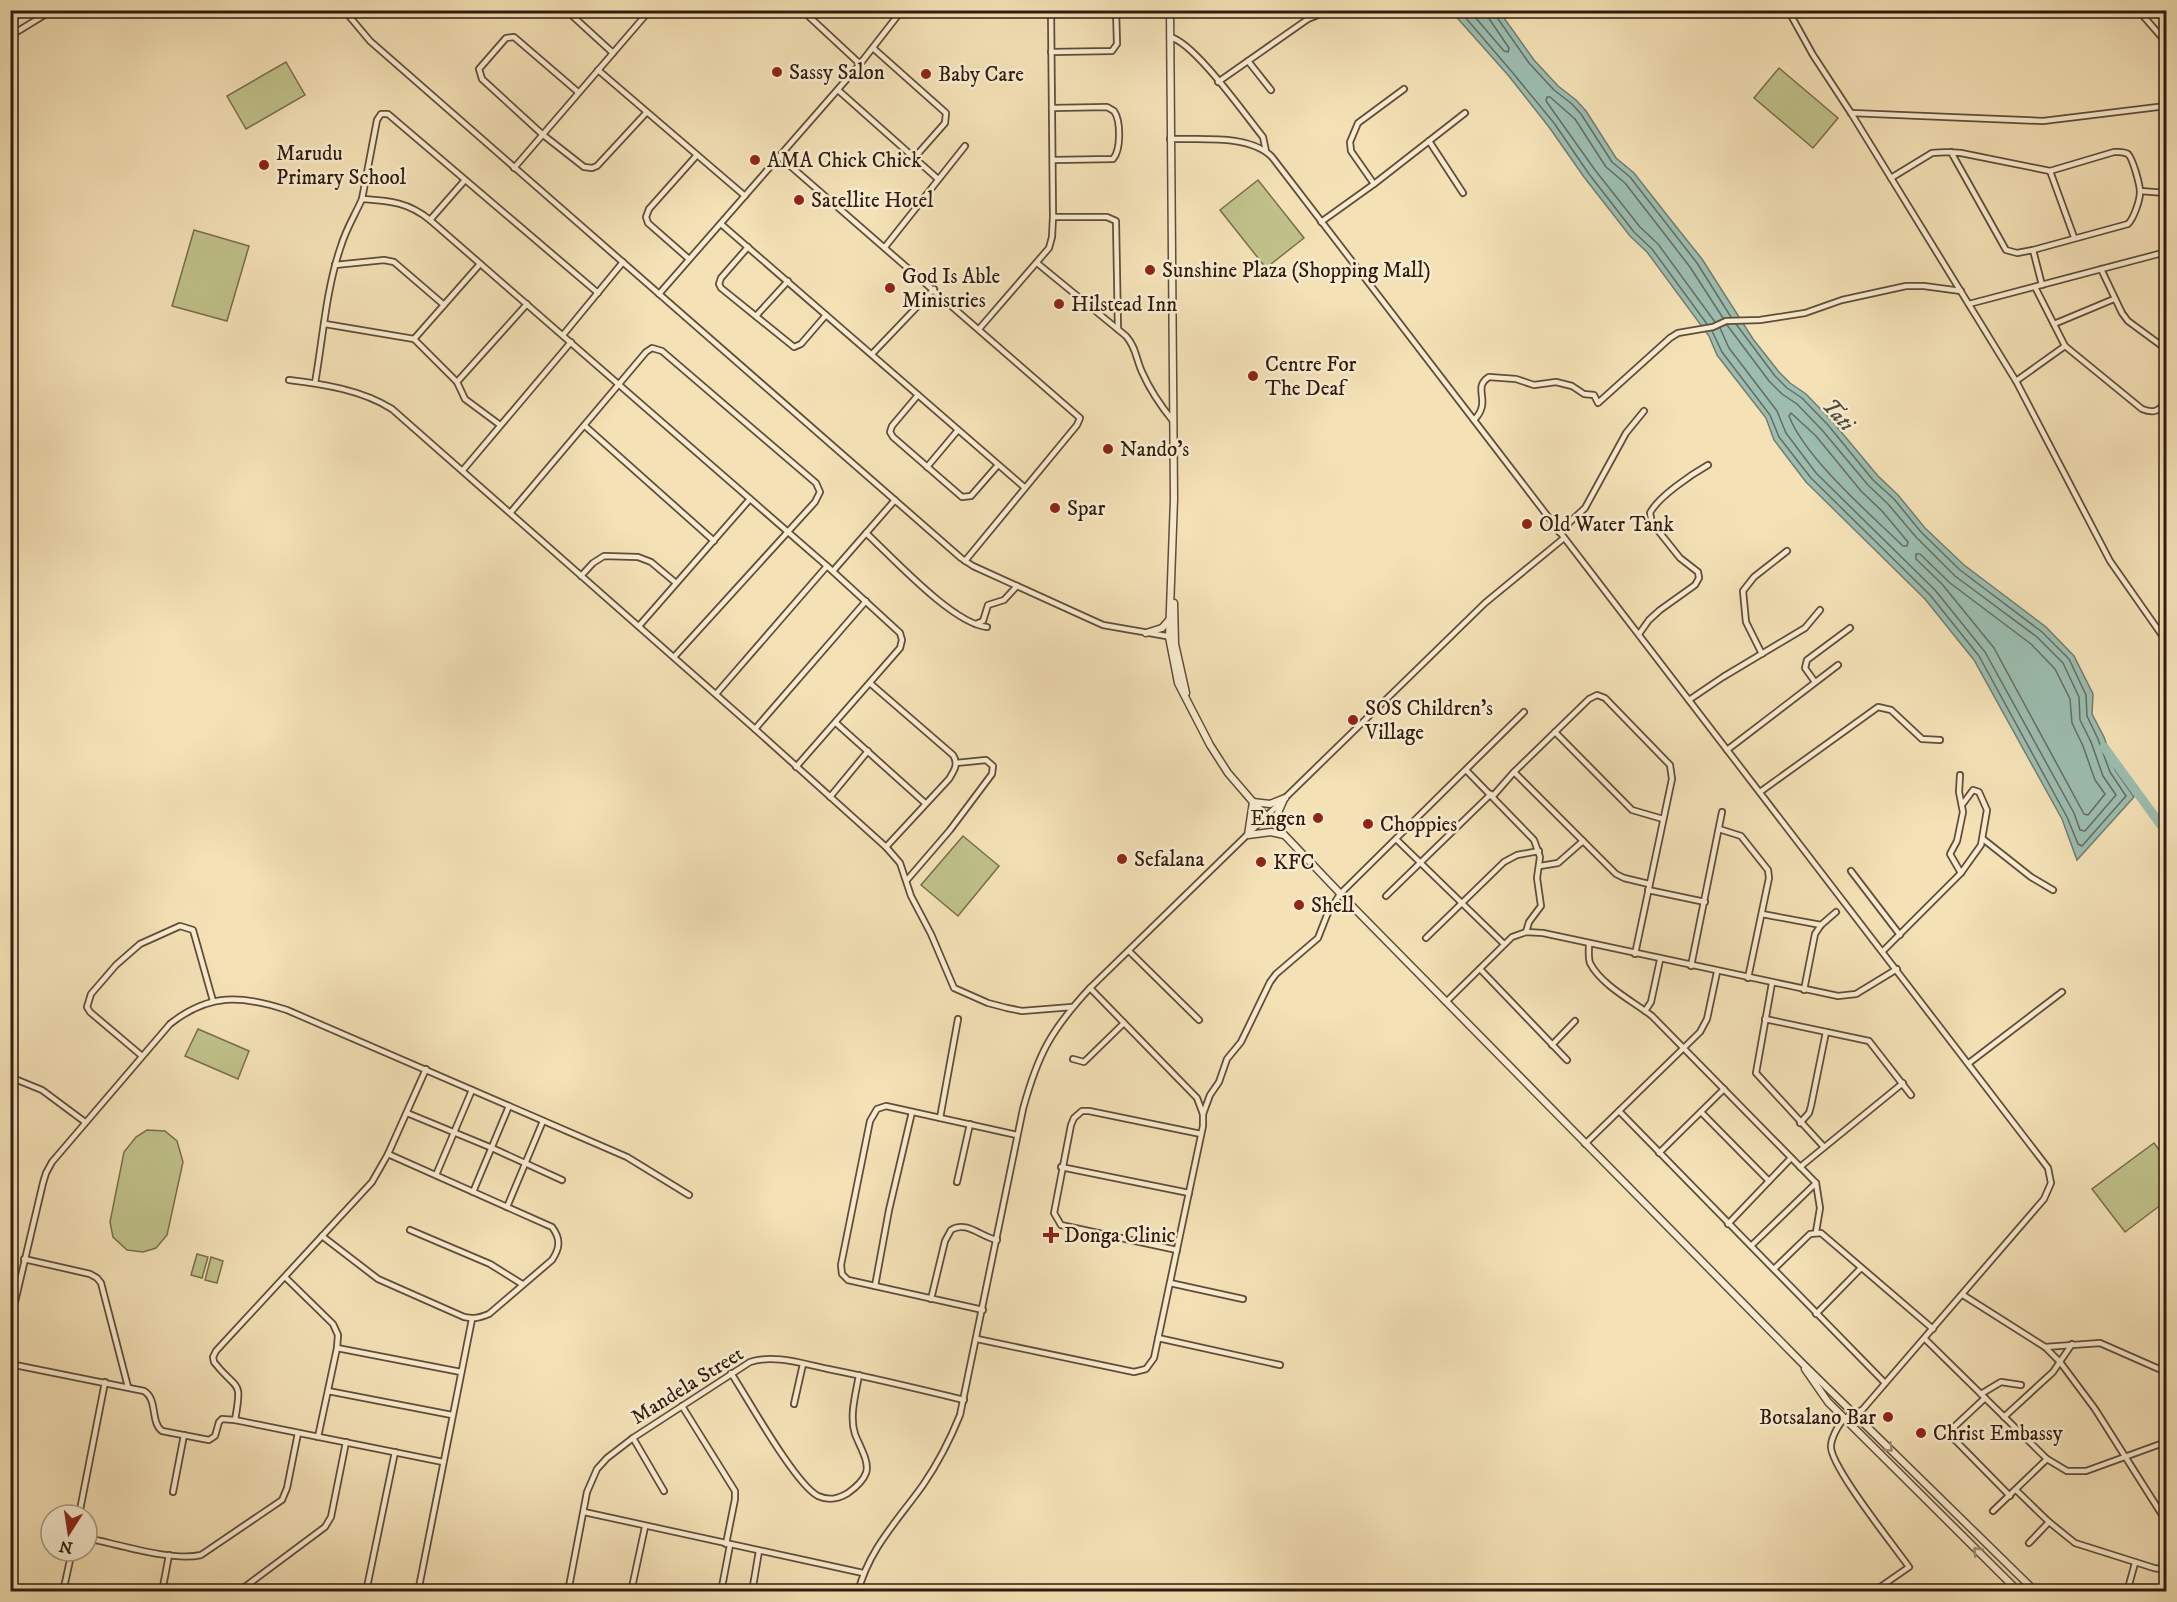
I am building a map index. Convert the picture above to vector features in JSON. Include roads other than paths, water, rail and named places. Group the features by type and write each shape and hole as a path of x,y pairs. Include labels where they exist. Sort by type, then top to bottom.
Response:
{"street":[{"path":"344,10 370,41 964,561 1103,625 1172,637"},
{"path":"566,10 613,53"},
{"path":"802,10 860,64"},
{"path":"658,294 838,90 902,10"},
{"path":"979,329 1051,244 1053,160 1051,10"},
{"path":"1051,52 1112,51 1117,44 1116,10"},
{"path":"1170,10 1172,637"},
{"path":"1218,82 1308,19 1330,10"},
{"path":"1788,10 1813,55 2016,381 2110,561 2166,641"},
{"path":"2138,10 2166,42"},
{"path":"514,168 650,11"},
{"path":"10,36 46,14"},
{"path":"578,92 517,38 508,37 503,40 481,66 479,74 542,134 581,166 592,168 597,166 646,113"},
{"path":"1170,37 1185,44 1218,82 1263,137 1266,151"},
{"path":"873,48 946,113 945,123 915,157"},
{"path":"1248,61 1271,90"},
{"path":"598,70 745,196"},
{"path":"1374,184 1350,151 1353,133 1358,123 1404,89"},
{"path":"838,90 939,179"},
{"path":"1851,113 2043,121 2166,106"},
{"path":"1052,108 1107,107 1114,111 1118,118 1118,153 1113,159 1053,160"},
{"path":"315,383 335,265 346,231 362,200 377,120 384,113 392,116 598,292"},
{"path":"1321,222 1465,113"},
{"path":"1170,139 1239,142 1258,146 1266,151 2048,1168 2051,1183 2044,1199 1863,1409 1845,1418 1832,1441 1832,1455 1869,1513 1909,1567 1873,1592"},
{"path":"1429,141 1463,194"},
{"path":"885,247 965,146"},
{"path":"1891,178 1932,153 1951,152 2050,171 2114,152 2123,152 2133,161 2140,191 2128,224 2017,253 2006,250 1951,152"},
{"path":"688,260 648,223 646,217 649,209 697,155"},
{"path":"780,156 1076,413 1080,419 964,561"},
{"path":"2050,171 2074,237"},
{"path":"430,220 465,180"},
{"path":"2140,191 2166,193"},
{"path":"362,200 405,204 430,220 788,531 899,632 902,638 900,648 871,684 796,767"},
{"path":"1053,217 1107,216 1116,221 1118,329"},
{"path":"721,224 1024,487"},
{"path":"748,247 721,278 720,285 789,344 796,347 826,315"},
{"path":"2033,250 2042,285"},
{"path":"1969,304 2166,252"},
{"path":"335,265 384,260 394,262 444,305"},
{"path":"563,335 623,262"},
{"path":"1037,263 1118,329 1133,346 1141,370 1155,398 1173,421"},
{"path":"414,339 480,264"},
{"path":"2101,269 2114,299 2128,321 2166,349"},
{"path":"756,316 788,281"},
{"path":"1474,420 1482,410 1483,401 1480,392 1483,381 1488,377 1516,378 1534,385 1556,382 1570,385 1580,392 1594,395 1598,403 1678,333 1713,327 1726,321 1760,320 1805,313 1842,300 1906,286 1961,291"},
{"path":"2035,287 2065,346 2142,409 2157,411 2166,400"},
{"path":"872,354 934,289"},
{"path":"2054,324 2114,299"},
{"path":"457,382 527,304"},
{"path":"325,324 414,339 457,382 465,399 500,425"},
{"path":"463,470 571,342"},
{"path":"2016,381 2065,346"},
{"path":"511,512 652,348 659,349 816,483 820,490 818,499 674,657"},
{"path":"289,380 315,383 372,398 382,403 511,512 886,847 897,859 907,880 911,896 931,934 954,988 988,1003 1022,1011 1072,1007"},
{"path":"918,395 891,427 891,434 927,467 966,498 971,496 998,465"},
{"path":"1559,532 1586,508 1626,433 1644,411"},
{"path":"585,426 714,541"},
{"path":"927,467 958,430"},
{"path":"1639,634 1649,620 1695,585 1699,578 1698,572 1680,558 1652,523 1650,513 1691,475 1708,465"},
{"path":"639,626 750,499"},
{"path":"833,571 895,500"},
{"path":"866,533 946,607 974,624 987,627"},
{"path":"858,1592 863,1573 876,1548 939,1460 955,1429 964,1400 983,1310 1017,1135 1042,1053 1055,1029 1090,988 1485,603 1564,538"},
{"path":"1762,654 1746,622 1743,591 1754,577 1787,551"},
{"path":"581,576 593,563 604,556 638,557 651,562 676,583"},
{"path":"1172,565 1170,619 1187,700 1219,759 1253,802 1340,894 1802,1364 2036,1592"},
{"path":"716,694 827,566"},
{"path":"974,624 983,621 988,605 1004,600 1017,586"},
{"path":"755,729 866,602"},
{"path":"1689,700 1723,676 1805,628 1820,610"},
{"path":"1146,633 1162,628 1170,619"},
{"path":"1815,682 1805,668 1806,660 1850,628"},
{"path":"1727,750 1838,665"},
{"path":"871,684 953,755 956,763 949,779 886,847"},
{"path":"1386,896 1589,699 1597,695 1605,698 1672,768 1635,954"},
{"path":"1760,792 1878,707 1890,710 1922,739 1940,740"},
{"path":"977,1338 1134,1372 1142,1371 1149,1366 1154,1358 1201,1134 1203,1114 1210,1095 1219,1082 1227,1059 1240,1042 1270,982 1276,974 1318,938 1327,915 1340,894 1524,712"},
{"path":"836,723 926,803"},
{"path":"1555,732 1632,810 1663,819"},
{"path":"830,797 867,751"},
{"path":"907,880 950,830 992,774 993,766 986,760 956,763"},
{"path":"1467,770 1529,835 1539,851 1540,866 1537,878 1541,906 1529,922 1526,932"},
{"path":"1514,772 1616,874 1649,887 1705,902"},
{"path":"1960,775 1959,792 1962,805 1960,828 1950,854 1961,873"},
{"path":"1883,951 1961,873 1983,839 1988,814 1983,797 1978,791 1973,790 1962,805"},
{"path":"1253,802 1270,804 1285,798"},
{"path":"1279,829 1277,815 1285,798"},
{"path":"1248,835 1253,802"},
{"path":"1691,966 1722,812"},
{"path":"1719,829 1741,836 1768,870 1769,878 1749,978"},
{"path":"1248,835 1271,832 1284,835"},
{"path":"1396,839 1504,944"},
{"path":"1983,839 2031,877 2053,890"},
{"path":"1540,866 1558,863 1583,841"},
{"path":"1426,938 1504,862 1518,855 1539,851"},
{"path":"1851,871 1900,935"},
{"path":"1804,990 1815,934 1821,925 1836,912"},
{"path":"1762,914 1821,925"},
{"path":"142,1056 87,1007 91,994 116,965 140,945 180,926 193,930 213,1000"},
{"path":"1446,1002 1512,937 1526,932 1543,933 1804,990 1848,996 1864,991 1897,969"},
{"path":"1589,944 1589,960 1595,970 1621,995 1645,1011 1684,1048 1816,1184 1820,1208 1816,1232"},
{"path":"1129,951 1199,1020"},
{"path":"1645,1011 1651,1002 1660,960"},
{"path":"1480,969 1567,1060"},
{"path":"1585,1144 1704,1026 1717,972"},
{"path":"1772,983 1756,1072 1824,1147"},
{"path":"1090,988 1197,1098 1203,1114"},
{"path":"1969,1063 2062,992"},
{"path":"10,1323 45,1173 85,1122 170,1024 186,1012 213,1000 246,999 272,1005 627,1157 689,1195"},
{"path":"940,1118 958,1019"},
{"path":"1765,1019 1869,1041 1911,1095"},
{"path":"1552,1045 1575,1021"},
{"path":"1072,1059 1084,1062 1124,1023"},
{"path":"1800,1123 1809,1113 1811,1106 1826,1032"},
{"path":"235,1420 240,1393 237,1385 214,1362 213,1357 216,1351 372,1182 388,1154 426,1069"},
{"path":"10,1077 42,1090 85,1122"},
{"path":"1800,1167 1903,1083"},
{"path":"1659,1153 1724,1089"},
{"path":"436,1175 472,1090"},
{"path":"473,1192 508,1106"},
{"path":"983,1310 846,1279 841,1268 870,1121 874,1111 882,1106 1017,1135"},
{"path":"1177,1250 1061,1225 1054,1213 1061,1167 1072,1122 1082,1111 1201,1134"},
{"path":"1619,1111 1885,1383"},
{"path":"875,1286 889,1210 912,1112"},
{"path":"1701,1112 1769,1181"},
{"path":"407,1113 562,1180"},
{"path":"507,1207 543,1121"},
{"path":"957,1182 970,1124"},
{"path":"322,1236 378,1279 472,1319 489,1314 552,1260 559,1245 558,1235 552,1227 388,1154"},
{"path":"1728,1224 1791,1158"},
{"path":"1061,1167 1189,1193"},
{"path":"1752,1245 1816,1184"},
{"path":"931,1299 945,1241 951,1230 963,1226 997,1240"},
{"path":"410,1230 490,1264 522,1284"},
{"path":"1774,1269 1810,1234 1816,1232 1824,1234 1933,1329"},
{"path":"24,1259 90,1274 97,1278 101,1283 128,1387"},
{"path":"1816,1314 1862,1268"},
{"path":"285,1277 333,1324 338,1335 318,1437"},
{"path":"1170,1283 1243,1299"},
{"path":"1963,1295 2045,1347 2061,1362 2095,1409 2166,1521"},
{"path":"418,1592 472,1319"},
{"path":"1158,1338 1280,1365"},
{"path":"1925,1339 2047,1459 2067,1471 2086,1471 2166,1442"},
{"path":"2045,1347 2100,1343 2166,1372"},
{"path":"2004,1417 2053,1372 2072,1344"},
{"path":"337,1348 461,1372"},
{"name":"Mandela Street","path":"568,1592 589,1484 597,1469 633,1438 750,1362 774,1359 803,1364 964,1400"},
{"path":"10,1364 105,1382 148,1393 159,1429 184,1436 209,1440 215,1436 222,1419 235,1420 443,1462"},
{"path":"794,1404 803,1364"},
{"path":"1802,1364 1828,1402 2019,1592"},
{"path":"731,1373 802,1483 820,1497 831,1499 841,1497 853,1489 867,1472 867,1465 853,1427 853,1410 859,1375"},
{"path":"81,1503 105,1382"},
{"path":"2010,1496 1954,1440 1954,1428 1983,1396 2001,1382 2021,1385"},
{"path":"328,1391 452,1415"},
{"path":"682,1406 735,1491 721,1592"},
{"path":"99,1540 190,1558 201,1555 282,1500 287,1488 297,1433"},
{"path":"173,1492 184,1436"},
{"path":"633,1438 664,1491"},
{"path":"238,1592 325,1527 331,1517 346,1442"},
{"path":"366,1592 395,1452"},
{"path":"1993,1511 2047,1459"},
{"path":"2016,1490 2075,1543 2135,1563 2160,1569 2166,1567"},
{"path":"584,1512 863,1573"},
{"path":"2029,1543 2049,1522"},
{"path":"645,1527 632,1590 649,1592"},
{"path":"752,1592 759,1551"},
{"path":"162,1592 169,1555"},
{"path":"63,1592 69,1563"},
{"path":"2127,1592 2135,1563"},
{"path":"343,1592 359,1592"}],"water":[{"path":"1451,11 1499,11 1534,60 1586,111 1616,158 1634,173 1702,259 1753,339 1779,372 1806,394 1832,421 1925,528 1964,565 2046,627 2074,656 2093,694 2092,714 2104,737 2115,770 2134,797 2077,860 2062,819 1974,660 1925,599 1806,482 1774,440 1766,418 1717,355 1709,336 1647,252 1630,236 1508,75"}],"waterway":[{"name":"Tati","path":"2104,747 2166,832"}],"place":[{"name":"Sassy Salon","path":"777,72"},
{"name":"Baby Care","path":"926,74"},
{"name":"AMA Chick Chick","path":"755,160"},
{"name":"Marudu Primary School","path":"264,165"},
{"name":"Satellite Hotel","path":"799,200"},
{"name":"Sunshine Plaza (Shopping Mall)","path":"1150,270"},
{"name":"God Is Able Ministries","path":"890,288"},
{"name":"Hilstead Inn","path":"1059,304"},
{"name":"Centre For The Deaf","path":"1253,376"},
{"name":"Nando's","path":"1108,449"},
{"name":"Spar","path":"1055,508"},
{"name":"Old Water Tank","path":"1527,524"},
{"name":"SOS Children's Village","path":"1353,720"},
{"name":"Engen","path":"1318,818"},
{"name":"Choppies","path":"1368,824"},
{"name":"Sefalana","path":"1122,859"},
{"name":"KFC","path":"1261,862"},
{"name":"Shell","path":"1299,905"},
{"name":"Donga Clinic","path":"1051,1235"},
{"name":"Botsalano Bar","path":"1888,1417"},
{"name":"Christ Embassy","path":"1921,1433"}]}
